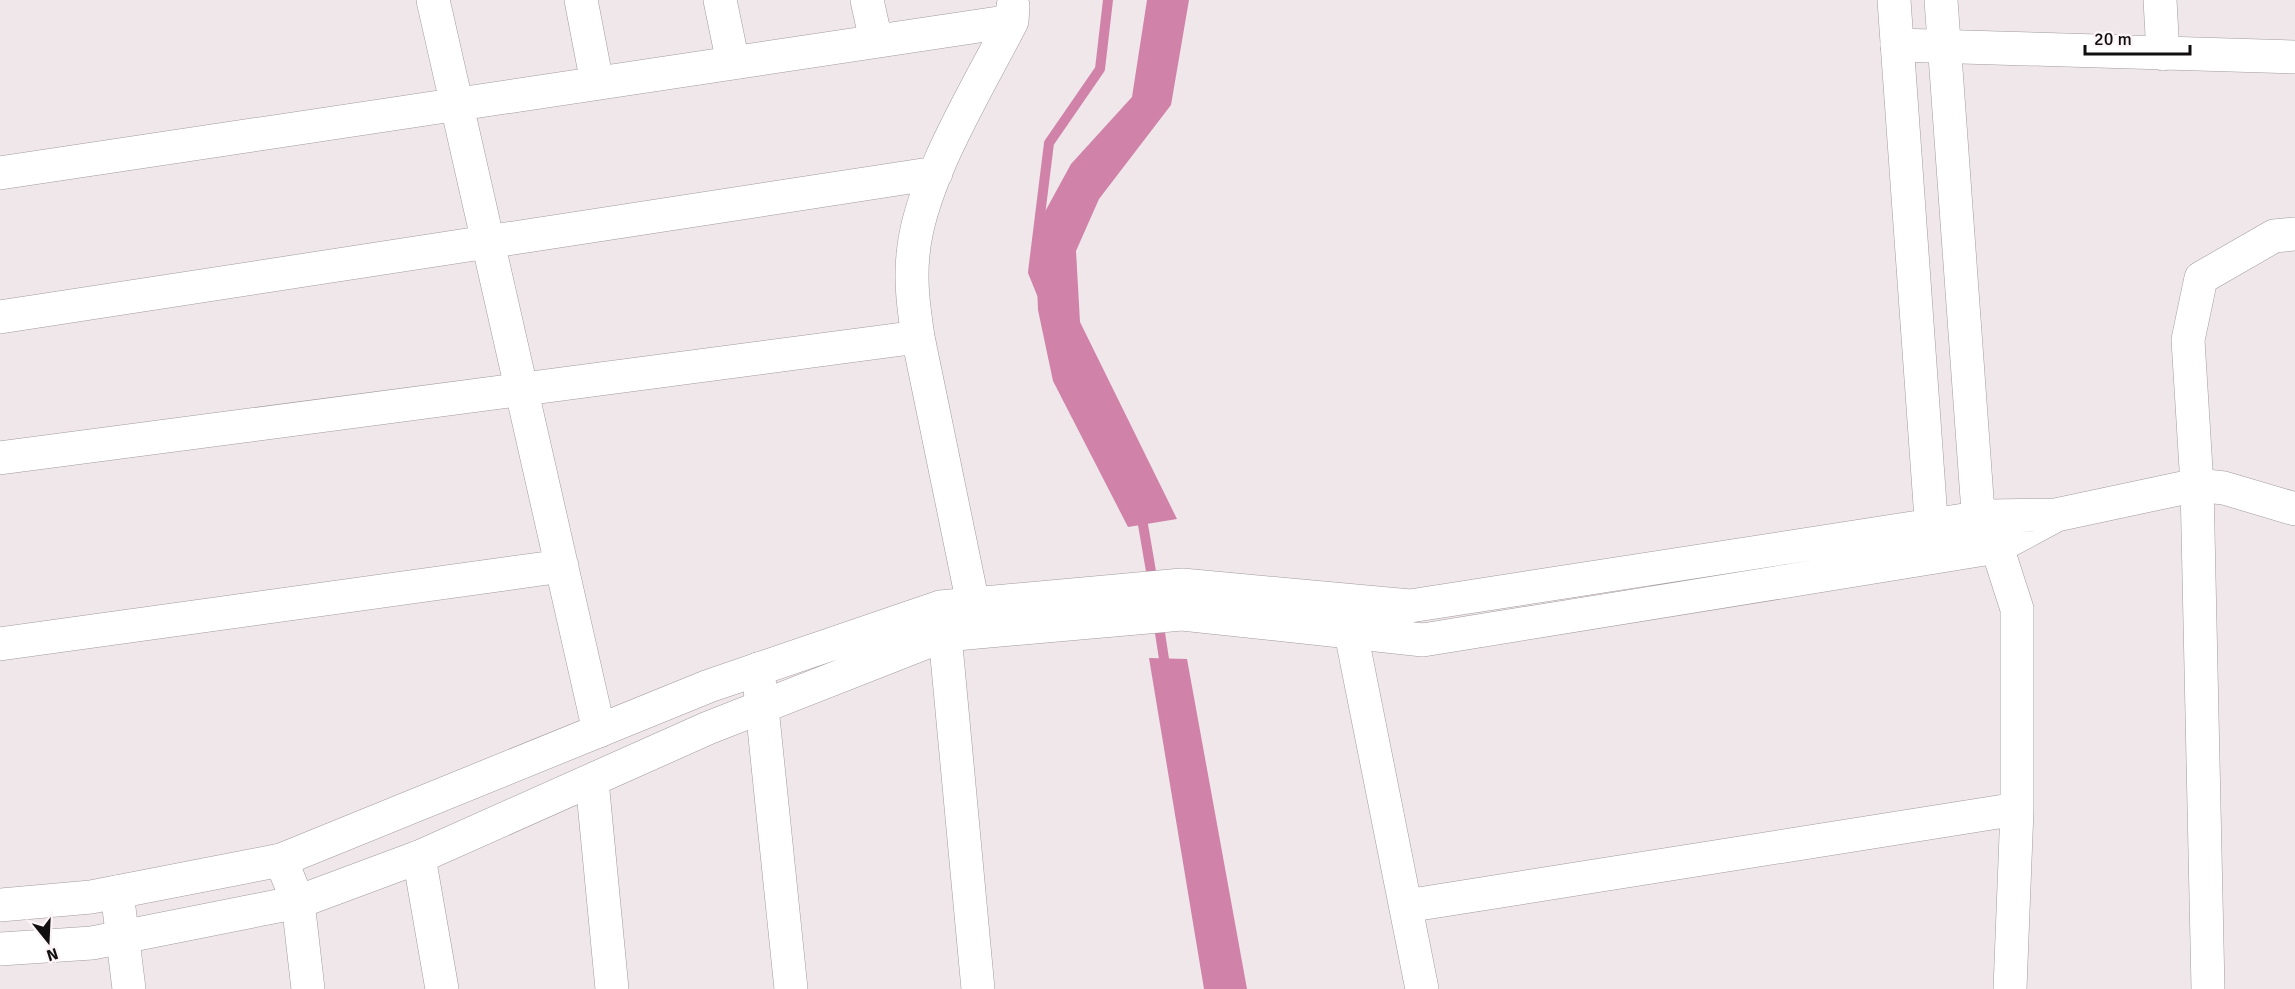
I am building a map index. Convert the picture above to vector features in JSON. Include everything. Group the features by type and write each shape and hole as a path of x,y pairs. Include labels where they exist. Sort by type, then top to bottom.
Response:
{"street":[{"path":"433,0 600,731"},
{"path":"581,0 597,83"},
{"path":"720,0 733,63"},
{"path":"867,0 876,41"},
{"path":"1894,0 1934,558"},
{"path":"1941,0 1978,518 1989,549 2012,586 2017,609 2017,809 2010,989"},
{"path":"2160,0 2163,54"},
{"path":"0,173 876,41 1013,11"},
{"path":"974,603 918,337 913,299 913,255 922,209 936,173 1013,11"},
{"path":"1897,45 2295,57"},
{"path":"0,317 936,173"},
{"path":"2208,989 2197,485 2188,340 2201,279 2274,236 2295,234"},
{"path":"0,458 918,337"},
{"path":"0,949 92,943 298,902 419,858 764,705 945,635 1129,604 1182,599 1410,606 1978,518 2056,515 2197,485 2224,488 2295,509"},
{"path":"1182,599 1351,633 1423,640 1989,549 2056,515"},
{"path":"0,644 562,566"},
{"path":"0,905 91,897 281,860 758,669 940,607 974,603 1129,604"},
{"path":"1408,639 1410,606"},
{"path":"1351,633 1422,989"},
{"path":"945,635 978,989"},
{"path":"758,669 764,705 791,989"},
{"path":"592,781 612,989"},
{"path":"1406,906 2017,809"},
{"path":"419,858 442,989"},
{"path":"281,860 298,902 308,989"},
{"path":"117,892 129,989"}],"shaded area":[{"path":"1147,0 1189,0 1171,105 1099,199 1076,251 1080,322 1177,519 1128,527 1053,381 1038,310 1035,230 1071,164 1132,97"},
{"path":"1149,658 1187,659 1247,989 1204,989"}],"waterway":[{"path":"1042,294 1033,272 1049,143 1100,69 1108,0"},
{"path":"1141,513 1153,583"},
{"path":"1158,620 1166,672"}]}
